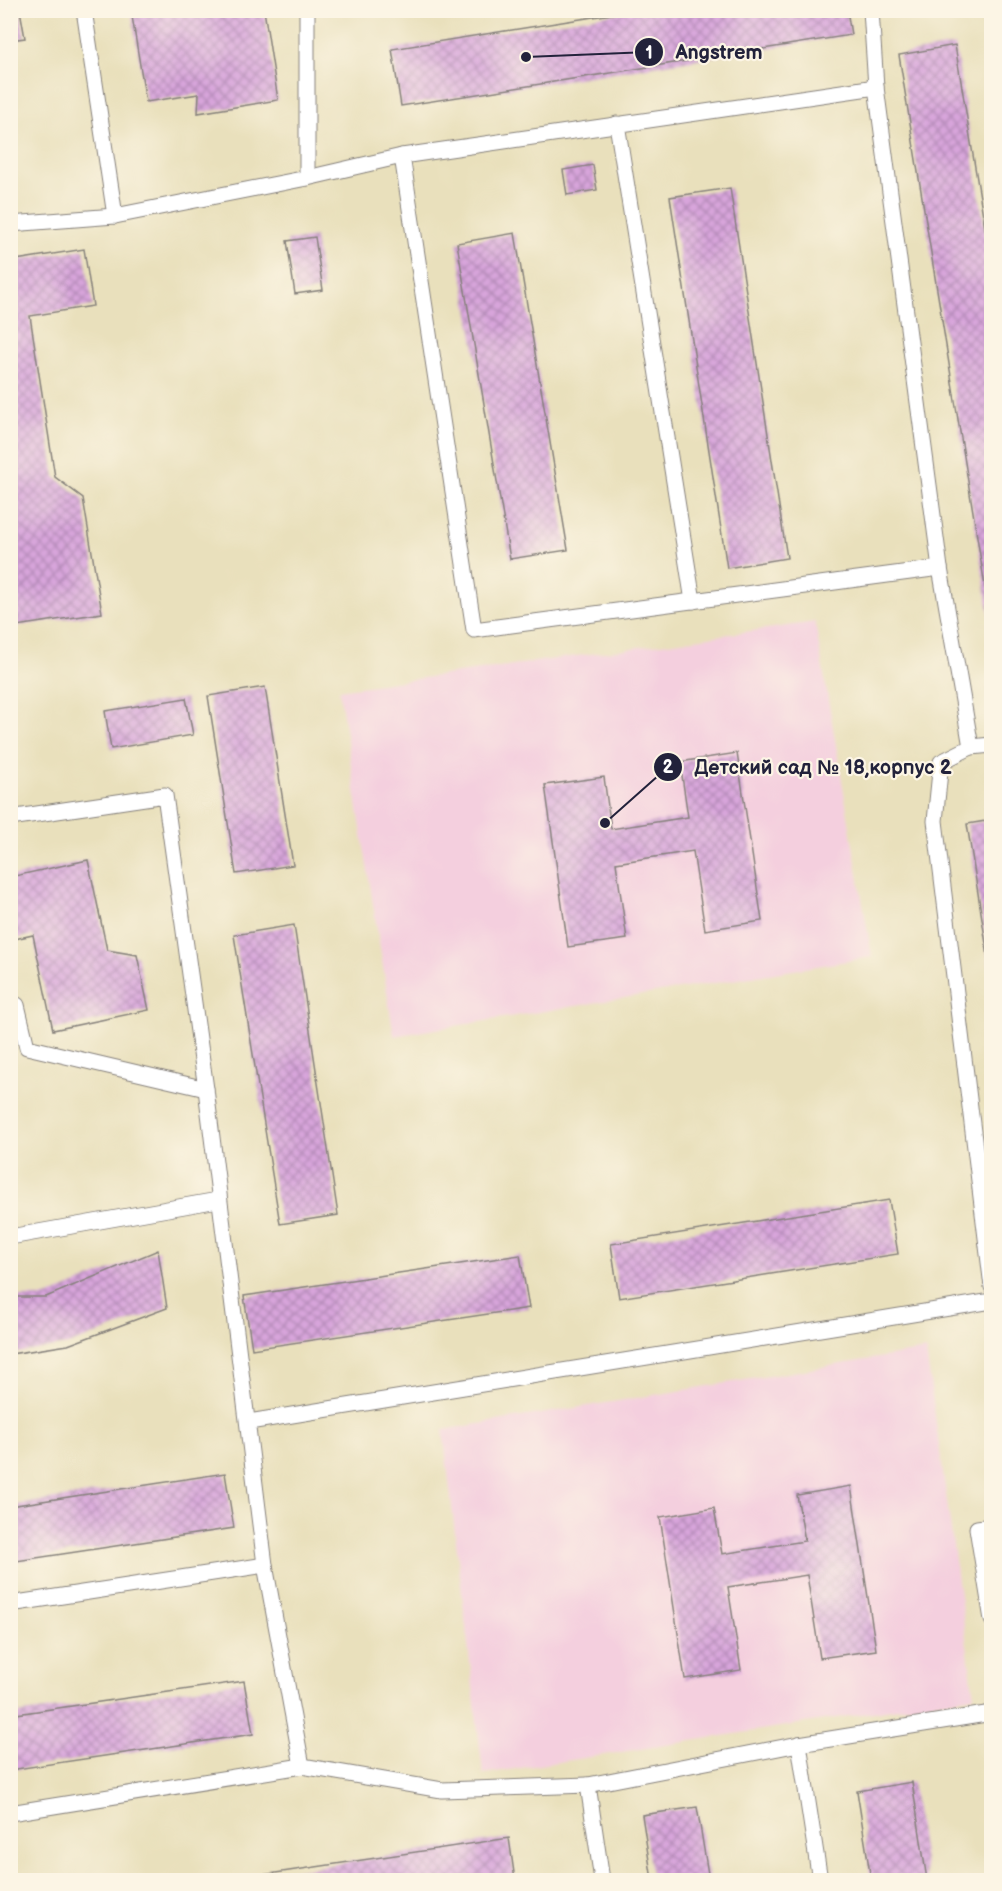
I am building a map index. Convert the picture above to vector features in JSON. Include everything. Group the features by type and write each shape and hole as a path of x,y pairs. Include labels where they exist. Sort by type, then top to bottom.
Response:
{"lane":[{"path":"84,10 115,216"},
{"path":"307,10 307,178"},
{"path":"871,10 876,87 940,568 971,747"},
{"path":"10,224 115,216 307,178 402,156 876,87"},
{"path":"617,124 693,601"},
{"path":"402,156 474,630 940,568"},
{"path":"992,745 971,747 940,762 935,821 992,1287"},
{"path":"10,818 165,795 206,1089 265,1565 302,1766"},
{"path":"10,1006 17,1005 27,1047 206,1089"},
{"path":"10,1237 218,1200"},
{"path":"249,1422 992,1301"},
{"path":"992,1526 977,1528 992,1620"},
{"path":"10,1605 265,1565"},
{"path":"10,1813 302,1766 442,1790 588,1785 799,1744 992,1713"},
{"path":"799,1744 820,1881"},
{"path":"588,1785 602,1881"}],"shaded area":[{"path":"815,622 872,957 394,1036 339,690"},
{"path":"926,1350 974,1696 483,1774 443,1430"}],"building":[{"path":"10,10 20,10 25,38 10,40"},
{"path":"131,10 264,10 278,100 198,113 199,94 146,102"},
{"path":"637,10 847,10 851,35 401,106 392,49"},
{"path":"955,45 992,271 990,617 899,55"},
{"path":"593,165 597,190 567,195 563,170"},
{"path":"730,188 787,558 727,568 670,197"},
{"path":"515,233 568,550 510,559 457,243"},
{"path":"315,237 323,290 295,294 287,241"},
{"path":"84,249 93,306 30,316 55,477 83,498 102,613 10,627 10,261"},
{"path":"265,687 293,865 236,874 208,696"},
{"path":"186,698 193,735 111,749 105,711"},
{"path":"737,753 762,921 705,930 693,851 616,863 627,939 568,947 545,785 604,777 611,829 688,817 680,762"},
{"path":"992,820 992,969 990,969 967,824"},
{"path":"88,860 107,950 137,955 149,1010 53,1030 33,935 10,940 10,877"},
{"path":"294,925 338,1215 280,1224 234,935"},
{"path":"889,1200 898,1254 619,1298 611,1244"},
{"path":"158,1250 167,1308 68,1345 10,1354 10,1297 46,1297"},
{"path":"520,1255 529,1308 252,1349 244,1296"},
{"path":"225,1473 234,1528 10,1562 10,1506"},
{"path":"851,1486 876,1650 820,1658 807,1575 728,1587 741,1670 685,1679 660,1517 714,1508 722,1554 805,1541 797,1495"},
{"path":"244,1681 253,1734 10,1770 10,1715"},
{"path":"912,1782 927,1880 871,1880 857,1791"},
{"path":"697,1807 709,1880 652,1880 642,1815"},
{"path":"509,1838 515,1880 236,1880 236,1879"}],"place":[{"name":"Angstrem","path":"526,57"},
{"name":"Детский сад № 18,корпус 2","path":"605,823"}]}
